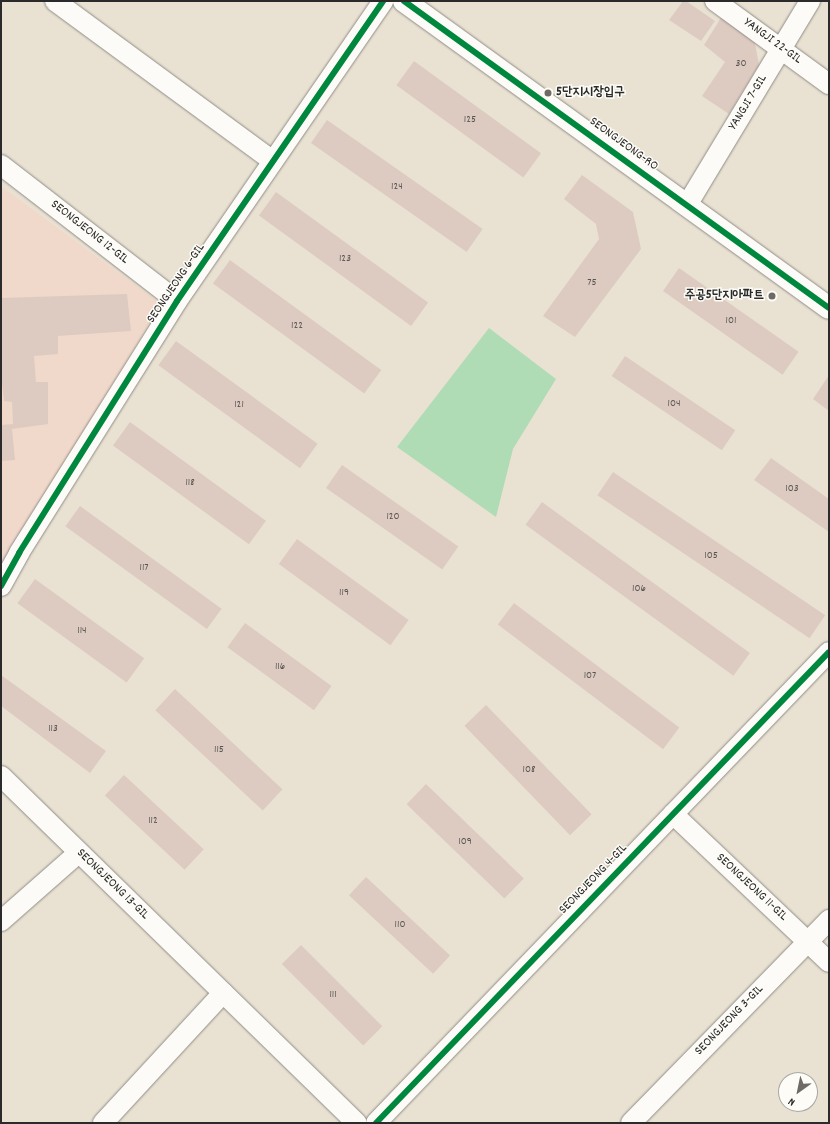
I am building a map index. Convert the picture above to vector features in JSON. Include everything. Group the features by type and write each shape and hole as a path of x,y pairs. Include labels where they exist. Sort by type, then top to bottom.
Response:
{"street":[{"path":"56,1 273,161"},
{"name":"SEONGJEONG 6-GIL","path":"1,586 19,553 177,301 383,1"},
{"name":"SEONGJEONG-RO","path":"404,1 829,308"},
{"name":"YANGJI 22-GIL","path":"715,1 829,84"},
{"name":"YANGJI 7-GIL","path":"687,205 782,50 810,1"},
{"name":"SEONGJEONG 12-GIL","path":"1,166 177,301"},
{"name":"SEONGJEONG 4-GIL","path":"376,1123 829,652"},
{"name":"SEONGJEONG 13-GIL","path":"1,776 78,853 357,1123"},
{"name":"SEONGJEONG 11-GIL","path":"673,814 829,962"},
{"path":"1,921 78,853"},
{"name":"SEONGJEONG 3-GIL","path":"631,1123 829,920"},
{"path":"103,1123 223,993"}],"shaded area":[{"path":"1,186 161,304 1,569"}],"green space":[{"path":"489,328 556,379 513,449 496,517 397,447"}],"building":[{"path":"683,1 686,1 715,21 701,41 669,20"},
{"path":"722,16 754,38 759,65 729,114 702,96 725,62 704,45"},
{"path":"414,61 541,153 523,178 396,85"},
{"path":"327,120 483,229 467,252 311,143"},
{"path":"582,175 633,212 641,249 575,337 543,316 599,239 596,224 564,199"},
{"path":"276,192 428,303 411,326 259,215"},
{"path":"230,260 381,370 364,393 213,283"},
{"path":"679,268 799,352 783,375 663,291"},
{"path":"127,294 131,331 58,336 58,354 34,356 36,382 48,382 48,424 12,429 15,460 1,461 1,425 13,424 12,402 4,401 1,374 1,298"},
{"path":"176,341 318,444 300,468 158,365"},
{"path":"625,356 735,430 722,450 612,376"},
{"path":"829,375 829,411 813,399"},
{"path":"130,422 266,521 249,544 113,445"},
{"path":"771,458 829,499 829,532 754,480"},
{"path":"342,465 458,546 442,569 326,488"},
{"path":"613,472 825,615 810,638 597,495"},
{"path":"542,502 750,653 733,676 526,525"},
{"path":"80,506 222,609 207,629 65,526"},
{"path":"297,539 409,620 390,645 279,564"},
{"path":"35,579 144,658 127,683 17,603"},
{"path":"514,603 679,728 663,749 498,625"},
{"path":"245,623 332,686 314,710 227,647"},
{"path":"1,675 106,751 90,773 1,706"},
{"path":"175,689 283,789 263,810 155,710"},
{"path":"486,705 592,814 570,835 464,726"},
{"path":"124,775 204,849 185,870 105,795"},
{"path":"426,784 524,878 504,899 407,804"},
{"path":"366,877 450,955 433,974 349,895"},
{"path":"301,945 382,1026 363,1045 282,964"}],"cycle path":[{"path":"1,586 19,553 177,301 383,1"},
{"path":"404,1 829,308"},
{"path":"376,1123 829,652"}],"place":[{"name":"5단지시장입구","path":"548,93"},
{"name":"주공5단지아파트","path":"772,296"}]}
